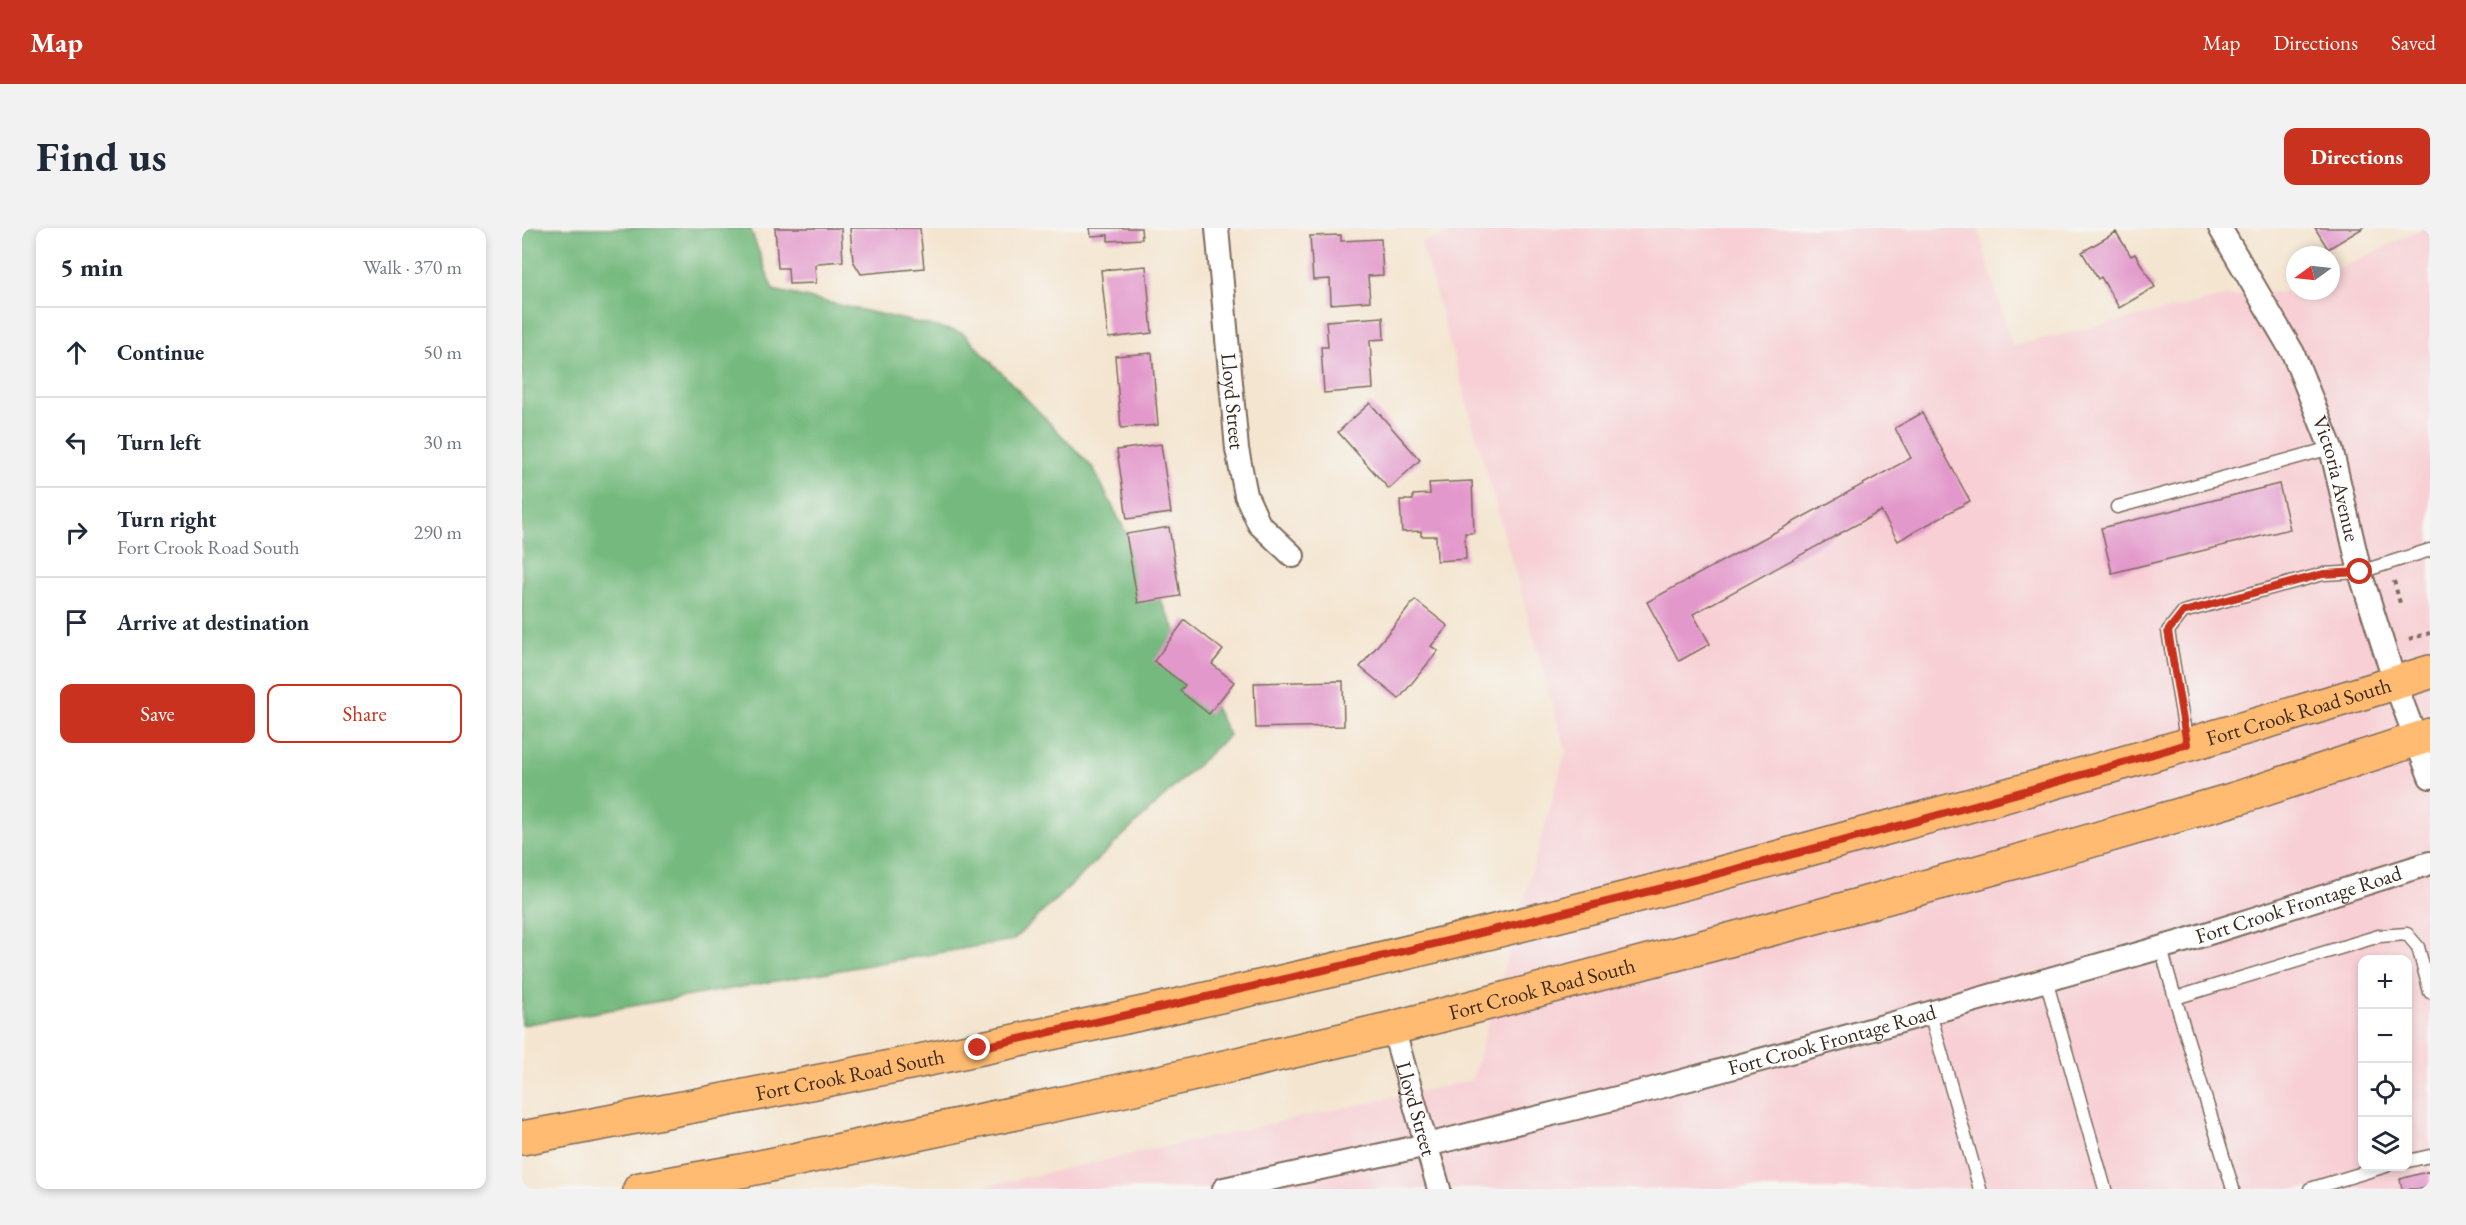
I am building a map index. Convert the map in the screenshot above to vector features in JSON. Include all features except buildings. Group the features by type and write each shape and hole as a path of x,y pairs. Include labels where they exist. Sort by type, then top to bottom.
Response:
{"main road":[{"name":"Fort Crook Road South","path":"522,1138 734,1099 978,1048 1397,954 1616,901 2072,778 2430,672"},
{"name":"Fort Crook Road South","path":"640,1189 742,1180 1393,1028 1790,924 2055,851 2238,798 2423,737"}],"street":[{"name":"Lloyd Street","path":"1217,228 1237,449 1246,495 1259,524 1293,556"},
{"name":"Victoria Avenue","path":"2220,228 2293,353 2331,448 2360,572 2395,683 2423,737 2430,777"},
{"name":"Fort Crook Frontage Road","path":"1224,1189 1427,1145 1645,1091 2161,948 2430,863"},
{"name":"Lloyd Street","path":"1393,1028 1439,1189"}],"lane":[{"path":"2117,507 2331,448"},
{"path":"2187,744 2168,631 2183,612 2323,574 2360,572 2430,550"},
{"path":"2175,998 2379,936 2407,934 2418,947 2430,992"},
{"path":"2161,948 2233,1189"},
{"path":"2046,980 2105,1189"},
{"path":"1930,1013 1980,1189"},
{"path":"2412,1160 2430,1156"},
{"path":"2310,1189 2372,1171"}],"path":[{"path":"2389,564 2401,608"},
{"path":"2407,630 2410,641 2430,633"}],"shaded area":[{"path":"1472,228 1978,228 2012,346 2224,297 2286,292 2286,300 2340,300 2340,269 2423,228 2430,228 2430,1189 973,1189 1472,1080 1566,751 1421,242"}],"green space":[{"path":"522,228 750,228 773,290 963,333 1093,468 1229,735 1013,940 522,1025"}],"route":[{"path":"978,1048 1386,957 1605,904 2083,775 2187,744 2168,631 2183,612 2323,574 2360,572"}]}
